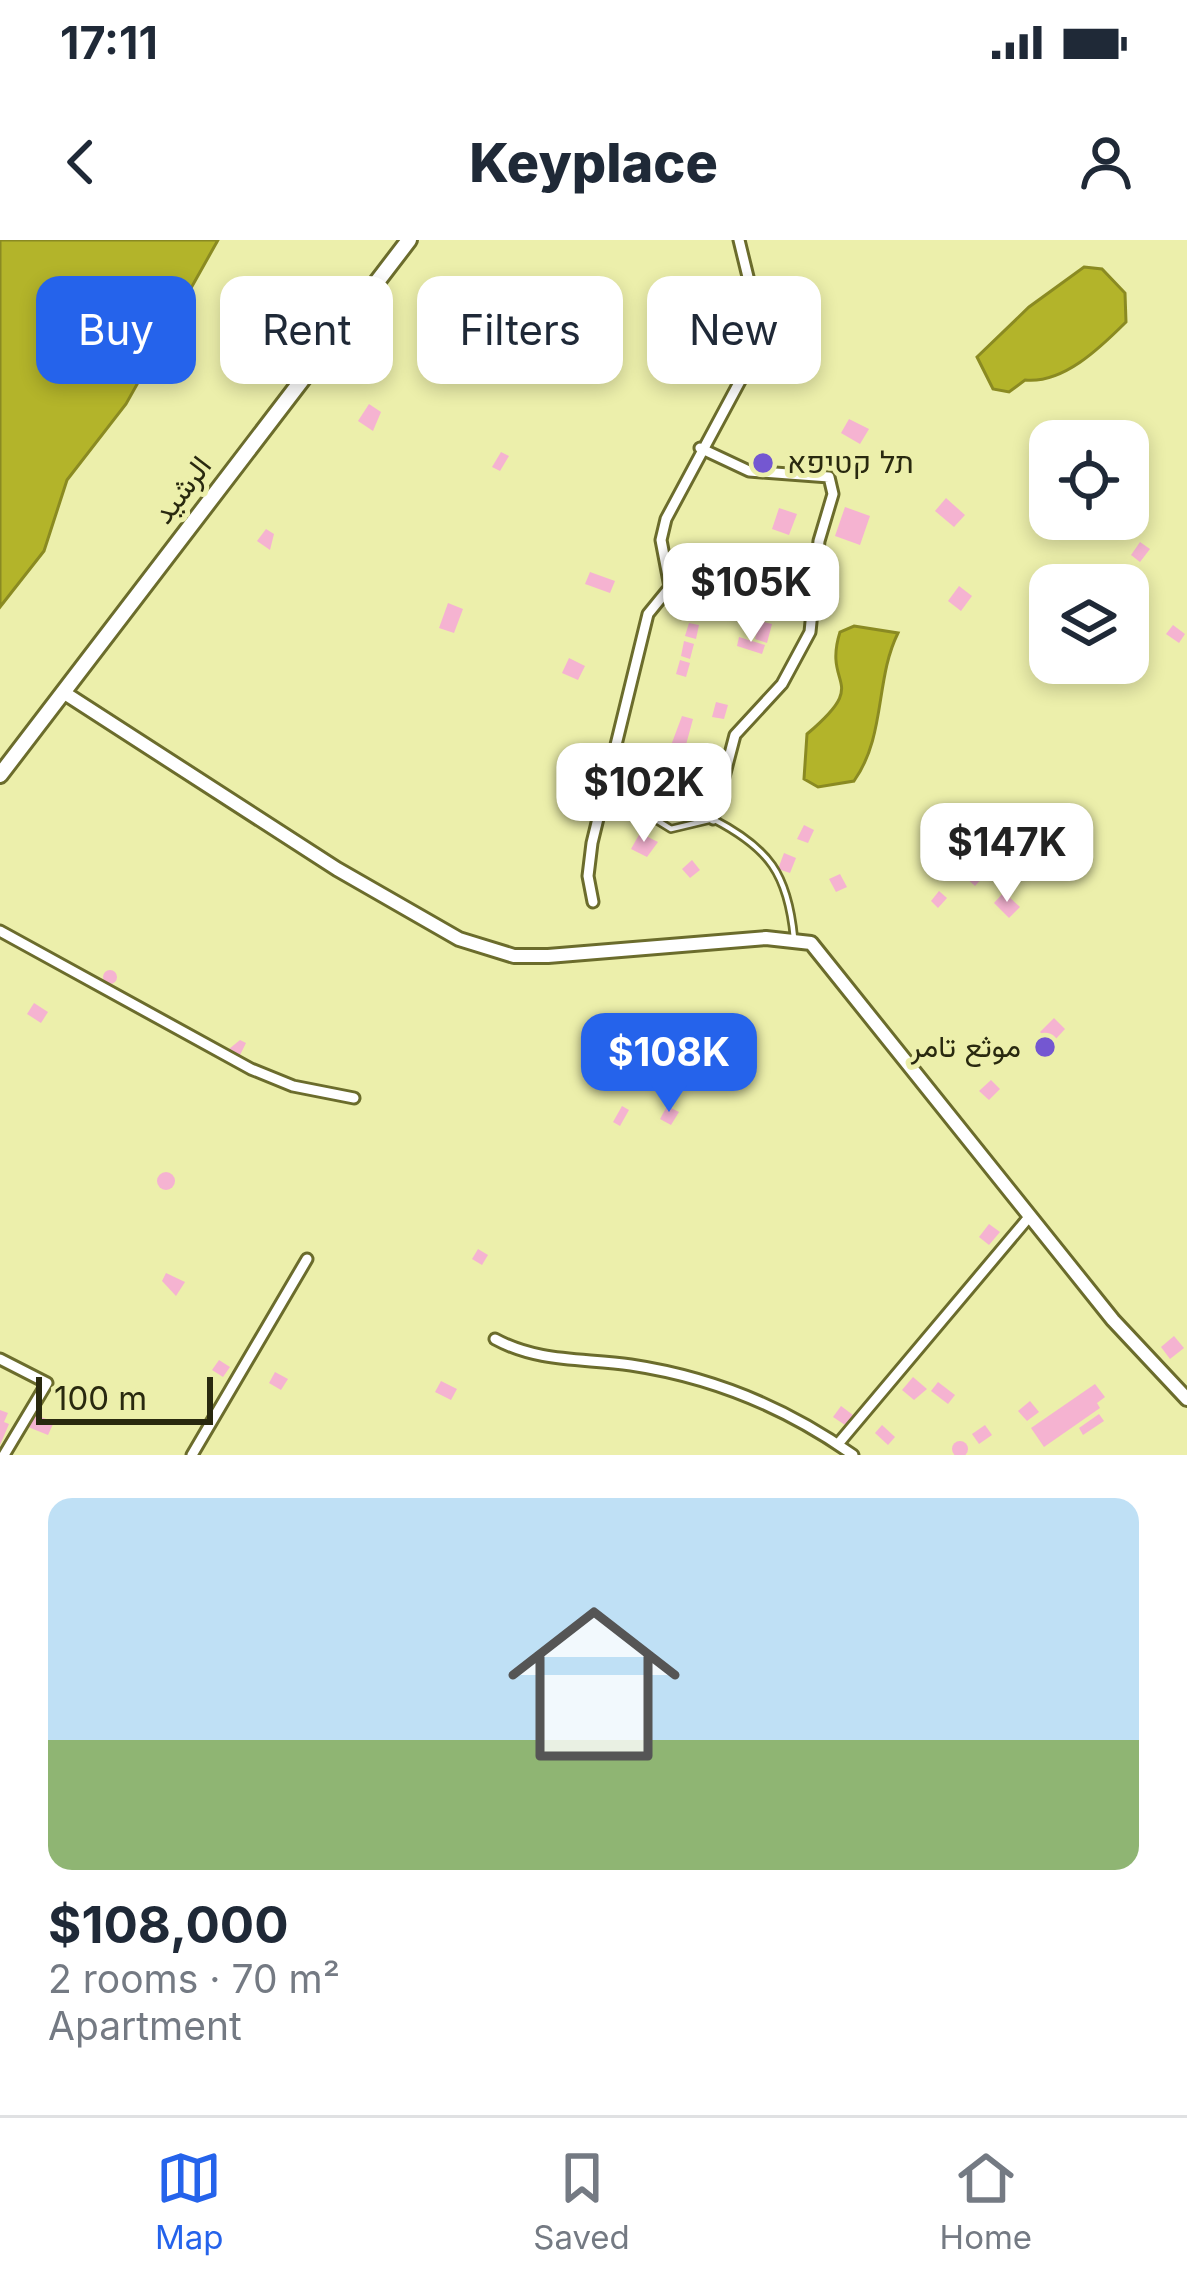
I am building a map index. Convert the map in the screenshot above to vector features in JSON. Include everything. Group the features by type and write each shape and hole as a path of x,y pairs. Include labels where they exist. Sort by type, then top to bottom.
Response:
{"main road":[{"name":"الرشيد","path":"0,776 409,240"}],"street":[{"path":"593,902 588,876 592,843 648,614 670,587 661,540 700,448 747,368 759,322 739,240"},
{"path":"700,448 749,471 829,477 833,494 819,541 810,632 782,684 735,735 713,819"},
{"path":"63,692 337,868 481,948 514,956 548,956 794,938 811,943 1113,1321 1187,1399"},
{"path":"0,931 251,1070 293,1086 354,1098"},
{"path":"838,1444 1029,1217"},
{"path":"192,1455 308,1259"},
{"path":"495,1339 542,1357 626,1364 745,1393 854,1455"},
{"path":"0,1359 47,1383 4,1450"}],"lane":[{"path":"645,814 671,829 713,819 753,839 771,858 788,902 794,938"}],"shaded area":[{"path":"0,240 218,240 196,279 36,276 36,384 137,384 67,480 44,551 0,607"},
{"path":"1084,267 1102,269 1125,293 1126,322 1067,370 1025,380 1009,392 993,389 977,357 1029,307"},
{"path":"854,626 898,633 864,764 854,781 818,787 804,779 807,734 837,703 841,684 836,650 840,632"}],"building":[{"path":"369,404 381,412 373,431 358,421"},
{"path":"849,419 869,429 860,444 841,433"},
{"path":"501,452 509,456 500,471 492,467"},
{"path":"946,498 965,515 954,527 935,511"},
{"path":"845,507 870,516 860,545 835,536"},
{"path":"779,508 797,514 789,535 772,529"},
{"path":"266,529 274,534 270,550 257,541"},
{"path":"1140,542 1150,549 1140,562 1131,555"},
{"path":"590,572 615,581 610,593 585,584"},
{"path":"719,581 741,590 736,602 714,592"},
{"path":"959,586 972,596 961,611 948,601"},
{"path":"745,593 767,599 765,607 759,606 759,618 749,615 753,604 742,602"},
{"path":"448,603 463,609 454,633 439,628"},
{"path":"760,621 772,624 767,643 755,639"},
{"path":"689,623 699,625 696,639 685,636"},
{"path":"1173,625 1185,634 1179,643 1166,634"},
{"path":"739,637 765,645 762,654 737,646"},
{"path":"684,641 694,644 690,659 681,656"},
{"path":"569,658 585,666 578,680 562,673"},
{"path":"680,660 690,663 686,677 676,674"},
{"path":"716,702 728,705 724,719 712,717"},
{"path":"682,716 693,719 684,752 670,748"},
{"path":"687,796 698,799 694,813 683,810"},
{"path":"804,825 814,830 808,843 797,839"},
{"path":"640,833 658,842 647,857 631,849"},
{"path":"784,853 796,858 790,873 778,869"},
{"path":"692,860 700,870 690,878 682,869"},
{"path":"975,861 988,872 975,886 962,874"},
{"path":"840,874 847,887 836,892 829,879"},
{"path":"939,891 947,898 938,908 931,901"},
{"path":"1004,892 1020,907 1009,918 994,903"},
{"path":"110,970 117,977 110,984 103,977"},
{"path":"34,1003 48,1012 41,1023 27,1014"},
{"path":"1054,1018 1065,1029 1052,1043 1040,1032"},
{"path":"240,1040 246,1043 240,1055 229,1049"},
{"path":"991,1080 1000,1089 989,1100 979,1091"},
{"path":"622,1106 629,1110 620,1126 613,1122"},
{"path":"667,1106 679,1112 671,1125 660,1119"},
{"path":"166,1172 175,1181 166,1190 157,1181"},
{"path":"989,1224 1000,1232 989,1245 979,1237"},
{"path":"478,1249 488,1255 482,1265 472,1259"},
{"path":"166,1273 185,1282 176,1296 162,1281"},
{"path":"1174,1336 1184,1348 1170,1359 1161,1347"},
{"path":"219,1360 230,1367 223,1377 212,1370"},
{"path":"275,1372 288,1379 281,1390 269,1383"},
{"path":"913,1377 927,1389 914,1400 902,1390"},
{"path":"441,1381 457,1389 451,1400 435,1392"},
{"path":"938,1382 955,1395 948,1404 931,1391"},
{"path":"1095,1384 1105,1397 1097,1403 1100,1408 1044,1447 1031,1428"},
{"path":"1030,1401 1039,1412 1027,1421 1018,1411"},
{"path":"841,1406 853,1415 845,1425 833,1417"},
{"path":"0,1410 8,1413 4,1422 9,1424 0,1445"},
{"path":"33,1414 54,1422 48,1435 28,1427"},
{"path":"1099,1414 1104,1421 1083,1435 1079,1428"},
{"path":"882,1425 895,1437 888,1445 875,1433"},
{"path":"985,1425 992,1435 979,1444 972,1434"},
{"path":"954,1443 966,1443 966,1455 954,1455"}],"place":[{"name":"תל קטיפא","path":"763,463"},
{"name":"موثع تامر","path":"1045,1047"}]}
